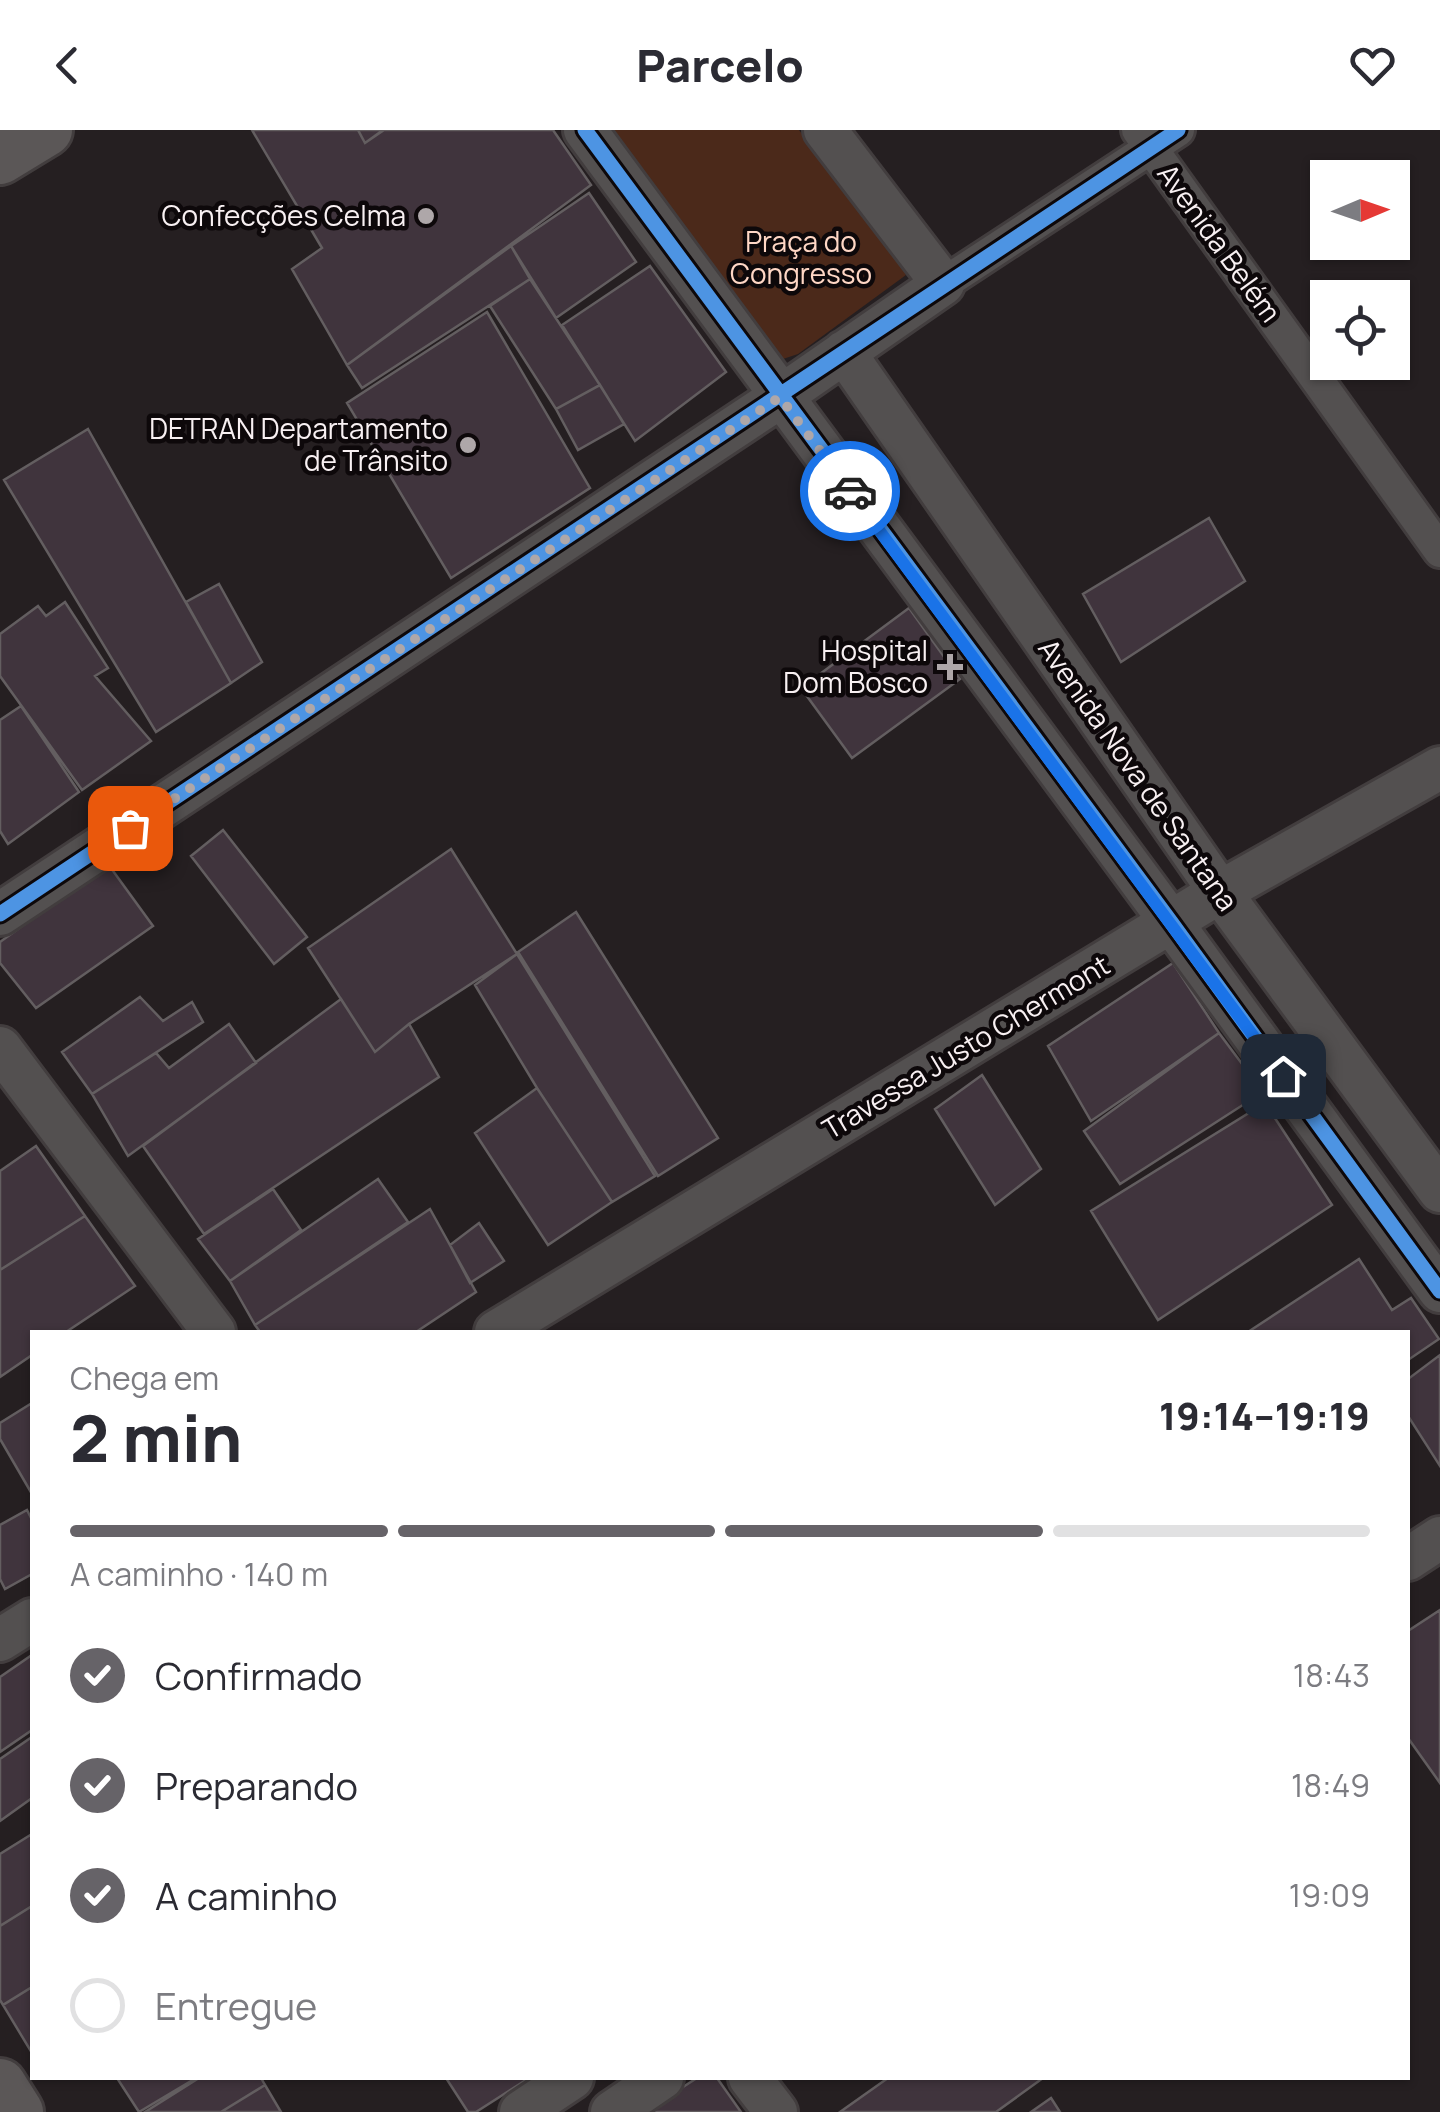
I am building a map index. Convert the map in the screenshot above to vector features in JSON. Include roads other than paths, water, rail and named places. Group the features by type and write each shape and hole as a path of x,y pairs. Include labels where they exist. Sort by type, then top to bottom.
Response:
{"main road":[{"path":"0,158 46,130"},
{"path":"0,2085 17,2112"}],"street":[{"name":"Avenida Nova de Santana","path":"585,130 1440,1292"},
{"path":"825,130 943,284"},
{"path":"0,914 780,397 1156,136"},
{"name":"Avenida Belém","path":"1156,136 1440,551"},
{"name":"Avenida Nova de Santana","path":"844,352 1220,892 1440,1191"},
{"path":"942,614 998,574"},
{"name":"Travessa Justo Chermont","path":"499,1330 1220,892 1440,768"},
{"path":"0,1048 212,1330"},
{"path":"1410,1558 1440,1538"},
{"path":"0,1640 30,1621"},
{"path":"521,2112 569,2080"},
{"path":"612,2112 659,2080"},
{"path":"752,2080 776,2112"}],"place":[{"name":"Confecções Celma","path":"426,216"},
{"name":"DETRAN Departamento de Trânsito","path":"468,445"},
{"name":"Hospital Dom Bosco","path":"950,667"}],"park label":[{"name":"Praça do Congresso","path":"801,258"}]}
